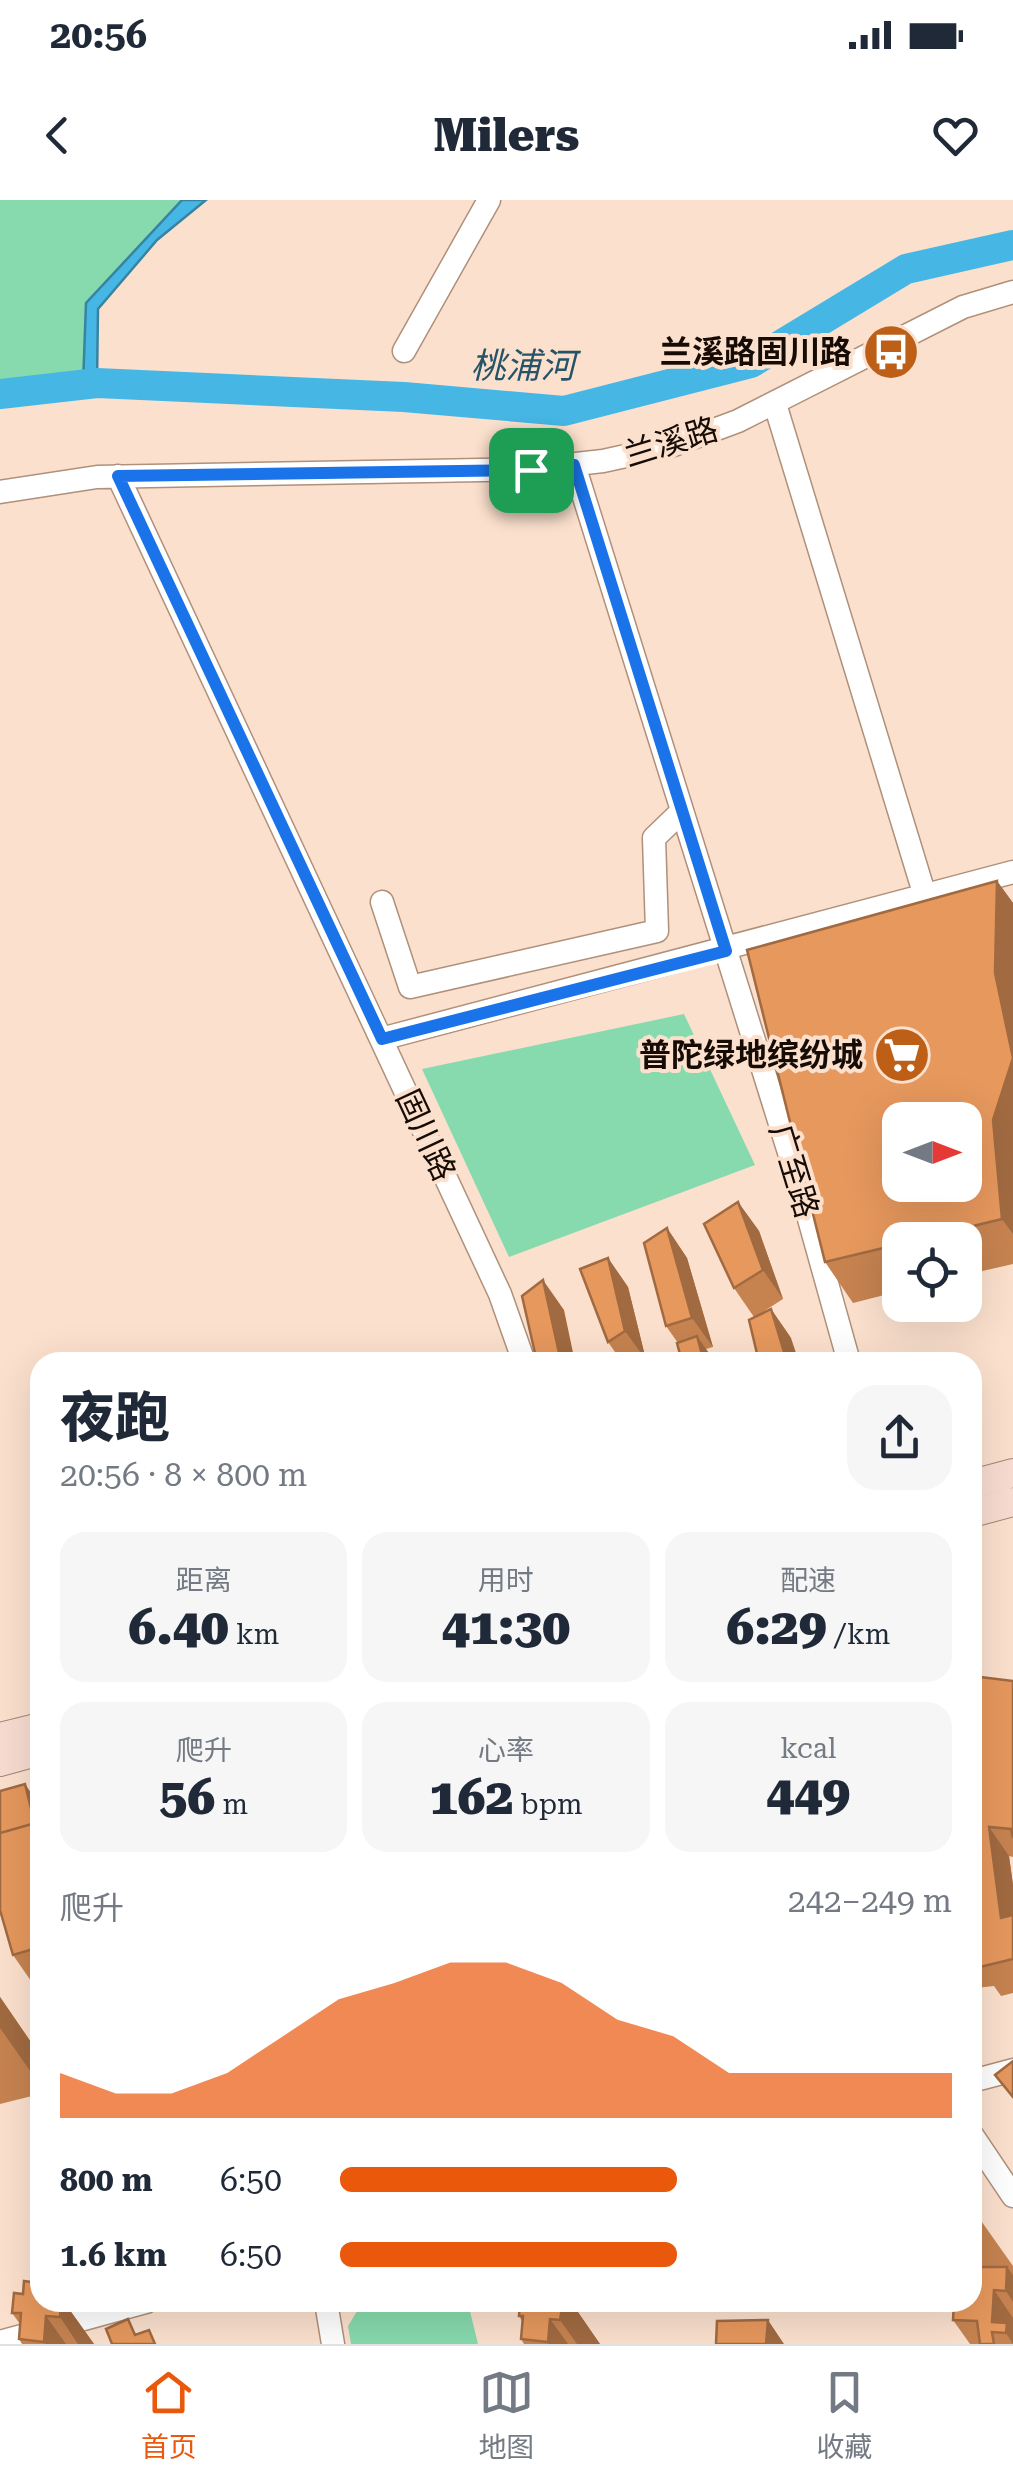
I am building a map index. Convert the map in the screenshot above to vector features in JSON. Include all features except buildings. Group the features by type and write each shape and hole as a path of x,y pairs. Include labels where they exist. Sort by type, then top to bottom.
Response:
{"main road":[{"path":"982,1481 1013,1472"},
{"path":"982,1510 1013,1502"},
{"path":"0,1737 30,1730"},
{"path":"0,1762 30,1754"}],"street":[{"path":"404,351 489,200"},
{"name":"兰溪路","path":"0,492 118,476 531,470 671,446 776,404 946,315 1013,292"},
{"path":"776,404 925,896"},
{"name":"广至路","path":"574,465 846,1352"},
{"name":"固川路","path":"118,476 500,1294 520,1352"},
{"path":"382,902 410,987 657,931 654,838 682,812"},
{"path":"382,1039 1013,872"},
{"path":"982,2078 1013,2070"},
{"path":"982,2150 1013,2196"},
{"path":"0,2342 110,2312"},
{"path":"328,2312 334,2344"}],"green space":[{"path":"0,200 182,200 86,303 83,385 0,394"},
{"path":"684,1014 755,1165 509,1257 422,1069"},
{"path":"357,2312 470,2312 478,2344 351,2344 348,2326"}],"water":[{"path":"182,200 206,200 157,240 98,309 97,383 83,385 86,303"}],"waterway":[{"name":"桃浦河","path":"0,394 97,383 404,397 564,411 751,363 906,269 1013,245"}],"place":[{"name":"兰溪路固川路","path":"891,352"},
{"name":"普陀绿地缤纷城","path":"902,1055"}],"route":[{"path":"574,465 726,951 382,1039 118,476 531,470 574,465"}]}
